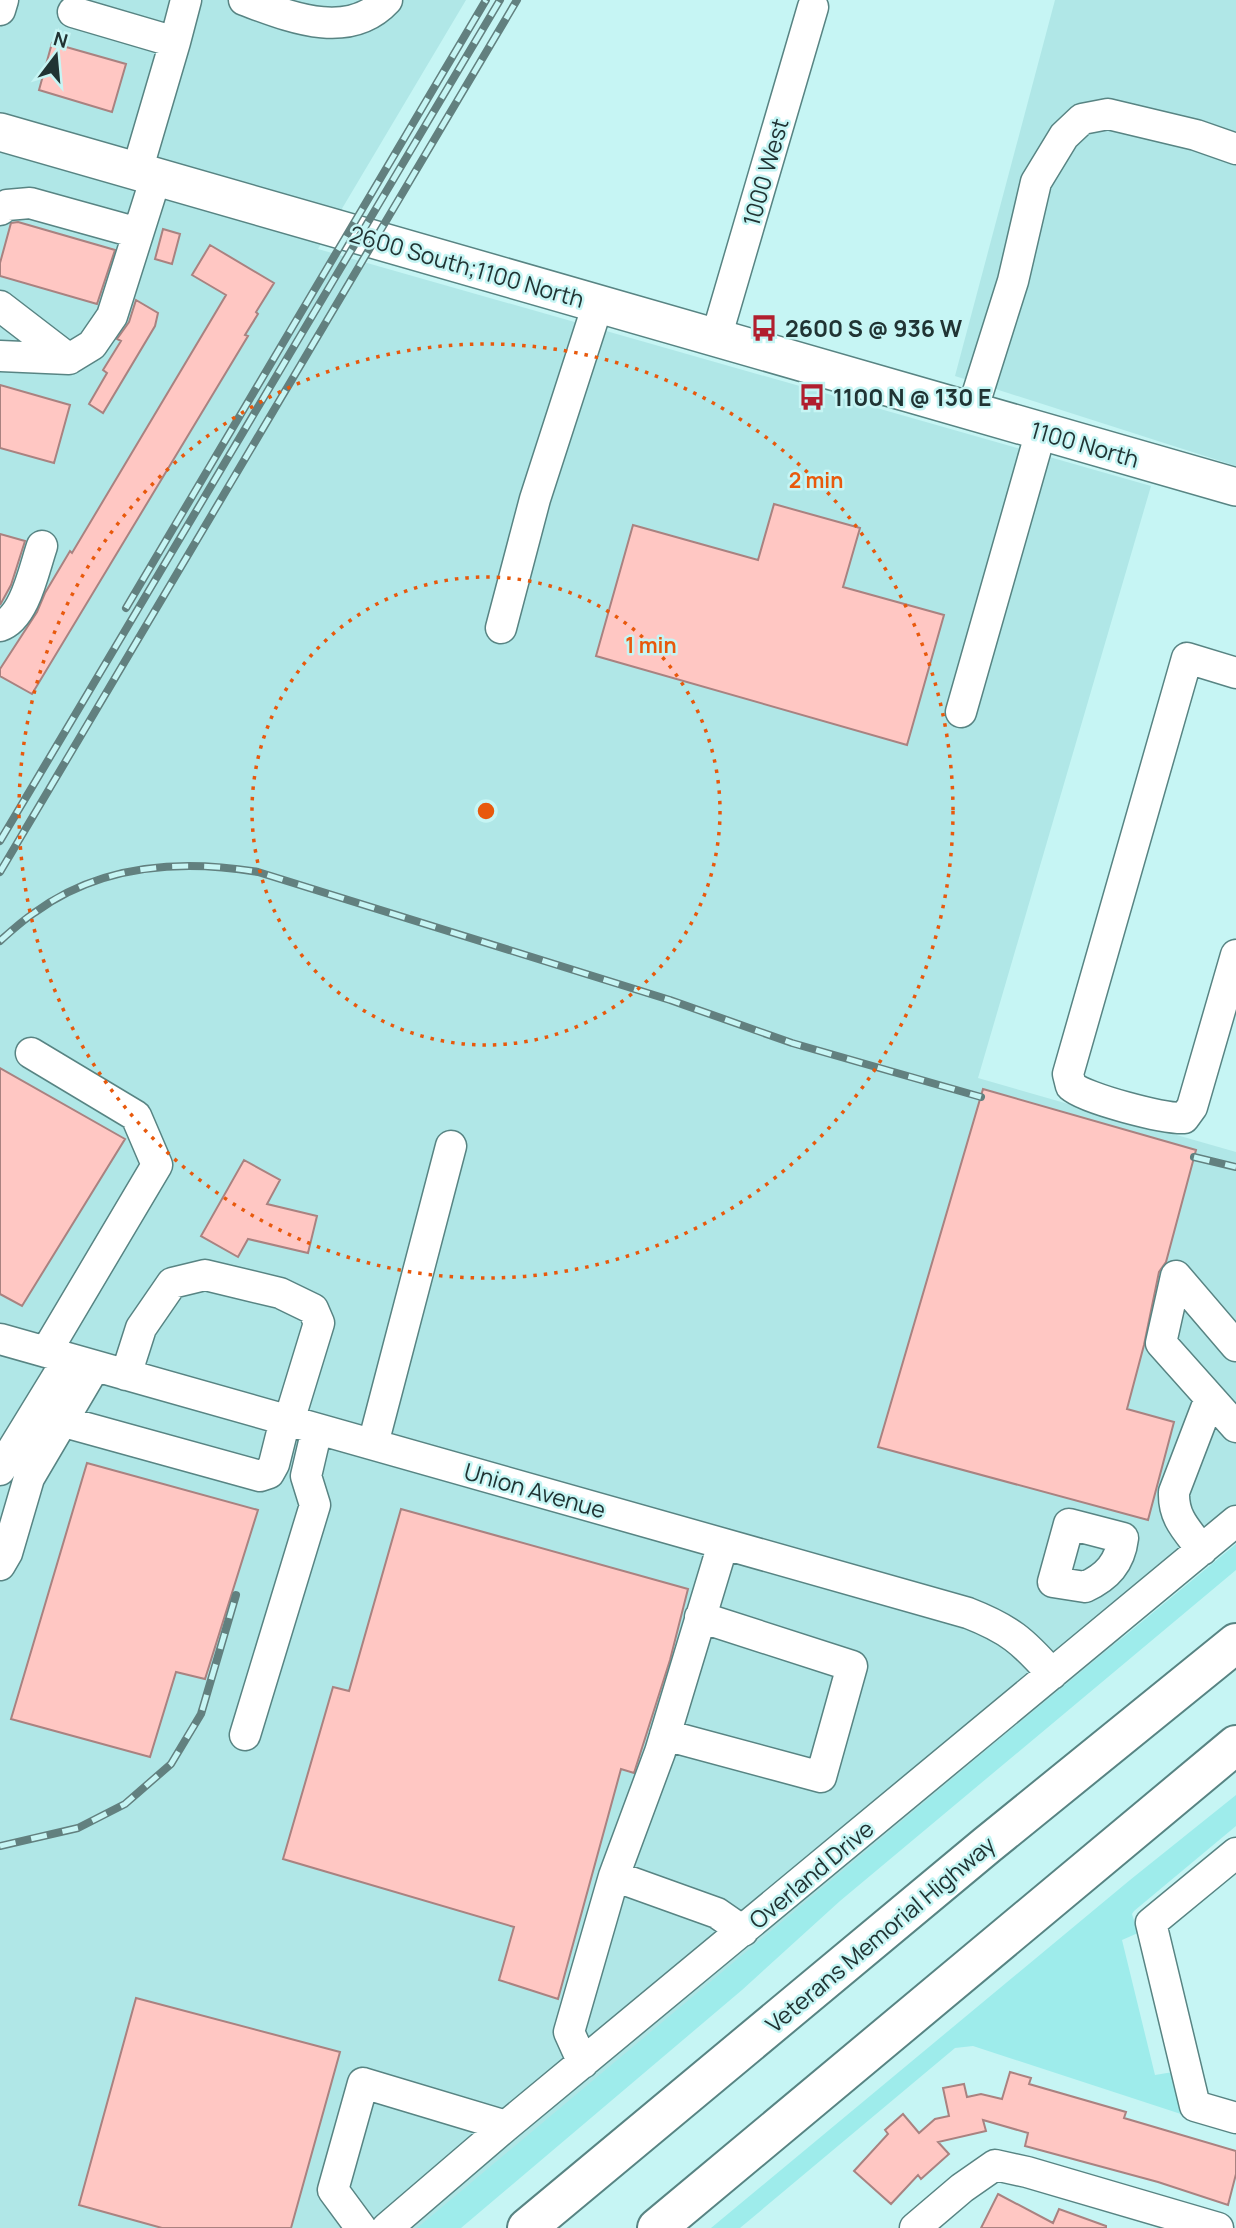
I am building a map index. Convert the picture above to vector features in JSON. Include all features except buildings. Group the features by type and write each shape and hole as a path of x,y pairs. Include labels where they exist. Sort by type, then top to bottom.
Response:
{"highway":[{"name":"Veterans Memorial Highway","path":"527,2228 976,1854 1236,1643"},
{"path":"657,2228 1236,1745"},
{"path":"1168,1802 1236,1753"}],"main road":[{"name":"2600 South;1100 North","path":"0,132 935,400"},
{"name":"1100 North","path":"935,400 1236,487"}],"street":[{"path":"0,10 3,0"},
{"path":"0,356 69,359 92,345 112,316 138,233 147,174 186,0"},
{"path":"244,0 295,18 328,24 359,18 379,8 387,0"},
{"name":"1000 West","path":"716,338 813,7"},
{"path":"73,12 175,42"},
{"path":"972,411 1013,281 1036,182 1064,136 1082,119 1108,114 1196,135 1236,149"},
{"path":"0,210 7,205 30,203 138,233"},
{"path":"501,628 535,499 598,304"},
{"path":"0,306 69,359"},
{"path":"961,712 1041,431"},
{"path":"0,626 20,611 42,546"},
{"path":"1236,673 1187,659 1068,1074 1071,1086 1084,1094 1167,1117 1184,1118 1192,1107 1236,955"},
{"path":"0,1471 70,1359 157,1165 136,1116 31,1053"},
{"path":"373,1444 451,1146"},
{"path":"61,1421 260,1476 269,1473 297,1423 319,1323 313,1308 280,1293 205,1275 172,1283 141,1328 126,1375"},
{"path":"1236,1346 1176,1276 1161,1343 1236,1427"},
{"name":"Union Avenue","path":"0,1339 968,1613 1011,1632 1052,1674"},
{"path":"0,1565 29,1478 61,1421 70,1359"},
{"path":"1202,1550 1177,1516 1174,1492 1210,1398"},
{"path":"245,1735 315,1505 306,1476 297,1423"},
{"name":"Overland Drive","path":"387,2228 506,2126 1236,1521"},
{"path":"583,2063 569,2032 614,1876 666,1735 723,1544"},
{"path":"1105,1574 1130,1609"},
{"path":"666,1735 821,1777 852,1666 701,1617"},
{"path":"1236,1853 1152,1923 1195,2106 1236,2118"},
{"path":"614,1876 717,1913 743,1931"},
{"path":"361,2228 333,2190 363,2083 506,2126"},
{"path":"915,2228 962,2188 995,2165 1027,2172 1158,2219 1218,2228"}],"shaded area":[{"path":"0,0 466,0 318,249 1151,486 978,1078 1236,1152 1236,1528 988,1766 439,2228 0,2228"},
{"path":"1055,0 1236,0 1236,466 955,376"},
{"path":"1236,1544 1236,1570 840,1901 742,1990 461,2228 417,2228 989,1748"},
{"path":"1236,1795 1236,1826 1134,1911 1132,1914 1138,1933 1122,1940 1155,2075 1173,2072 1184,2115 973,2046 955,2048 740,2228 711,2228 1130,1880"}],"railway":[{"path":"126,608 486,0"},
{"path":"0,841 500,0"},
{"path":"0,872 517,0"},
{"path":"0,941 25,919 59,897 113,876 141,870 199,866 258,872 670,1000 792,1043 981,1097"},
{"path":"1194,1157 1236,1167"},
{"path":"0,1846 78,1828 125,1804 171,1764 201,1714 236,1595"}],"place":[{"name":"2600 S @ 936 W","path":"764,328"},
{"name":"1100 N @ 130 E","path":"812,397"}]}
